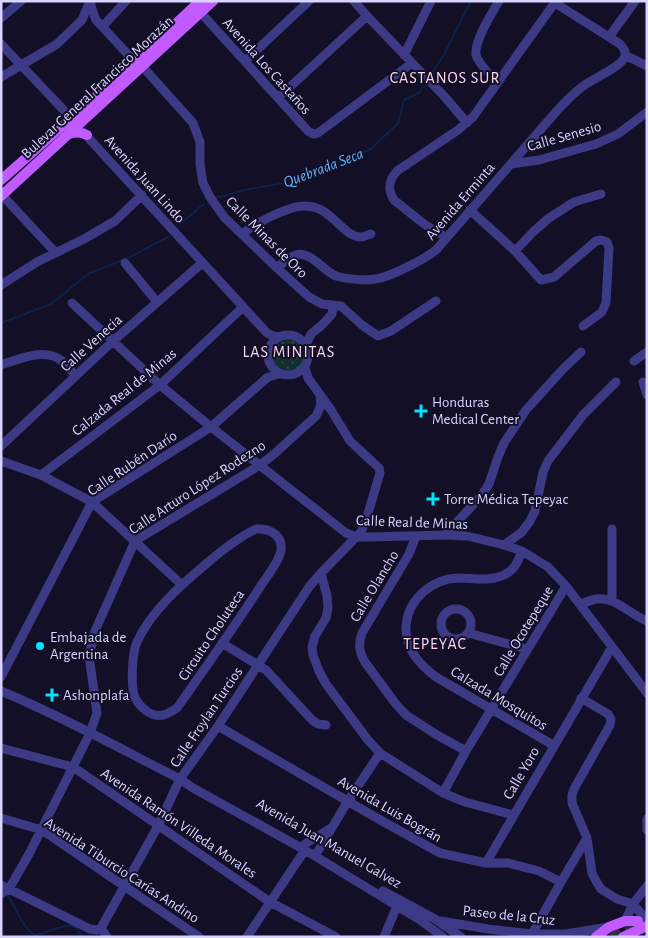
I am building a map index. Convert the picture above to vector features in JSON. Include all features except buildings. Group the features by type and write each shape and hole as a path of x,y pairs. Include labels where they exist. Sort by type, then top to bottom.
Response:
{"main road":[{"name":"Bulevar General Francisco Morazán","path":"139,64 200,1"},
{"name":"Bulevar General Francisco Morazán","path":"1,180 71,118 83,114 213,1"},
{"path":"83,114 84,130 87,135"},
{"name":"Bulevar General Francisco Morazán","path":"1,196 68,134 71,118"},
{"path":"68,134 75,132 87,135"},
{"path":"596,937 610,927 626,923 644,923"},
{"path":"623,937 644,923"}],"street":[{"path":"1,18 21,1"},
{"path":"99,23 126,1"},
{"path":"244,61 309,1"},
{"path":"354,1 444,96 466,124"},
{"path":"404,55 431,1"},
{"path":"497,83 476,56 476,48 482,30 499,1"},
{"path":"609,37 635,1"},
{"path":"90,2 99,23"},
{"path":"1,77 57,44 82,20 90,2"},
{"path":"447,238 424,224 394,200 389,189 390,182 397,171 474,117 555,2 620,44 625,50 625,56 647,66"},
{"name":"Avenida Los Castaños","path":"201,13 308,131 314,134 318,133 412,63"},
{"path":"278,98 367,16"},
{"path":"82,20 88,19 99,23"},
{"name":"Calle Minas de Oro","path":"99,23 193,123 200,142 200,164 203,183 224,217 308,298 322,304 341,306 362,325 378,336 391,331 436,301"},
{"name":"Avenida Juan Lindo","path":"1,44 87,135 267,333 270,339 270,346"},
{"name":"Avenida Erminta","path":"276,268 293,256 303,254 330,274 374,280 389,275 430,255 570,97 585,85 616,66 625,56"},
{"name":"Calle Senesio","path":"511,164 533,161 596,144 618,134 647,112"},
{"path":"524,149 526,157 533,161"},
{"path":"515,251 549,218 574,202 601,194"},
{"path":"1,285 37,262 84,239 115,221 142,195"},
{"path":"1,196 55,252"},
{"path":"242,234 257,224 292,208 305,206 318,208 325,212 353,235 363,237 371,234"},
{"path":"470,210 515,251 541,280 554,277 596,241 607,242 609,248 606,303 602,312 583,326"},
{"name":"Calle Venecia","path":"1,446 113,341 202,262"},
{"path":"125,263 157,302"},
{"name":"Calle Real de Minas","path":"72,303 160,384 211,427 346,533 357,536 468,536 522,551 548,567 581,604 647,693"},
{"path":"308,378 298,374 288,376 279,374 272,368 268,357 270,346 274,340 280,337 289,335 304,337 311,334 332,314 333,306"},
{"name":"Calzada Real de Minas","path":"41,475 160,384 243,307"},
{"path":"267,333 280,337"},
{"path":"306,345 311,334"},
{"path":"297,337 306,345 309,356 305,367 298,374"},
{"path":"445,535 482,496 489,484 504,443 526,410 557,375 581,352"},
{"path":"634,361 647,352"},
{"path":"1,365 37,354 53,355 62,361 76,376"},
{"path":"305,367 308,378 350,441 380,470 363,529 357,536"},
{"name":"Calle Rubén Darío","path":"268,378 272,368"},
{"name":"Calle Rubén Darío","path":"1,677 92,502 211,427 268,378 279,374"},
{"path":"504,545 522,532 530,521 543,472 548,461 583,415 616,382"},
{"path":"643,382 647,395"},
{"path":"316,416 321,405 320,395"},
{"path":"316,416 324,412 335,417"},
{"name":"Calle Arturo López Rodezno","path":"4,890 42,830 90,733 97,713 89,656 90,646 135,541 260,466 316,416"},
{"path":"1,461 41,475 92,502 181,584"},
{"path":"366,520 368,530 381,536"},
{"name":"Circuito Choluteca","path":"256,529 272,531 280,542 281,553 222,643 176,708 170,713 157,716 144,710 139,704 133,688 134,657 137,643 157,611 181,584 244,534 256,529"},
{"path":"612,529 612,601"},
{"name":"Calle Froylan Turcios","path":"101,928 158,826 180,779 218,726 320,573 357,536"},
{"name":"Calle Olancho","path":"416,536 409,554 362,633 359,640 361,655 406,714 466,752"},
{"name":"Calzada Mosquitos","path":"522,551 516,565 504,575 486,579 456,578 430,586 417,598 412,606 406,630 409,645 416,659 436,677 553,746"},
{"path":"320,573 328,608 326,618 315,636 312,646 313,655 326,684 380,753 443,793 465,802 513,815"},
{"name":"Calle Ocotepeque","path":"443,793 566,586"},
{"path":"581,604 597,599 605,599 647,621"},
{"path":"468,634 527,650"},
{"path":"222,643 266,670 312,720 318,724 326,725"},
{"name":"Calle Yoro","path":"486,863 612,647"},
{"name":"Avenida Juan Manuel Galvez","path":"1,691 30,703 180,779 193,788 305,847 397,906 435,919 461,937"},
{"path":"581,698 608,714 611,719 610,725 574,790 572,803 587,838 592,873 601,889 633,904 644,923"},
{"name":"Avenida Luis Bográn","path":"218,726 440,853 486,863 508,863 539,871 561,882"},
{"name":"Avenida Ramón Villeda Morales","path":"1,748 73,767 270,902 336,937"},
{"path":"318,852 348,801 380,753"},
{"name":"Avenida Tiburcio Carías Andino","path":"1,818 42,830 199,937"},
{"path":"647,819 647,830"},
{"path":"247,937 305,847 334,826"},
{"path":"532,934 587,838"},
{"name":"Avenida Juan Manuel Galvez","path":"305,847 318,852 410,909 420,920 443,937"},
{"path":"626,923 633,904 647,886"},
{"path":"4,890 90,928 98,930 101,928 107,937"},
{"path":"384,937 397,906"},
{"path":"410,909 450,937"},
{"name":"Paseo de la Cruz","path":"435,919 451,924 532,934 566,934 610,927"}],"green space":[{"path":"289,340 301,344 305,356 301,368 289,372 277,368 273,356 277,344"}],"waterway":[{"name":"Quebrada Seca","path":"429,78 445,53 471,1"},
{"name":"Quebrada Seca","path":"215,198 249,189 291,182 371,149 398,123 404,100 419,93 427,82"},
{"path":"180,224 204,204"},
{"name":"Quebrada Seca","path":"1,323 51,304 88,274 132,256 168,237"},
{"path":"6,894 22,921 35,935 69,925 77,928 82,937"}],"tunnel":[{"path":"612,937 622,931 639,927"}],"place":[{"name":"Honduras Medical Center","path":"421,411"},
{"name":"Torre Médica Tepeyac","path":"433,499"},
{"name":"Embajada de Argentina","path":"40,646"},
{"name":"Ashonplafa","path":"52,695"}],"district":[{"name":"CASTANOS SUR","path":"445,77"},
{"name":"LAS MINITAS","path":"289,351"},
{"name":"TEPEYAC","path":"435,643"}]}
